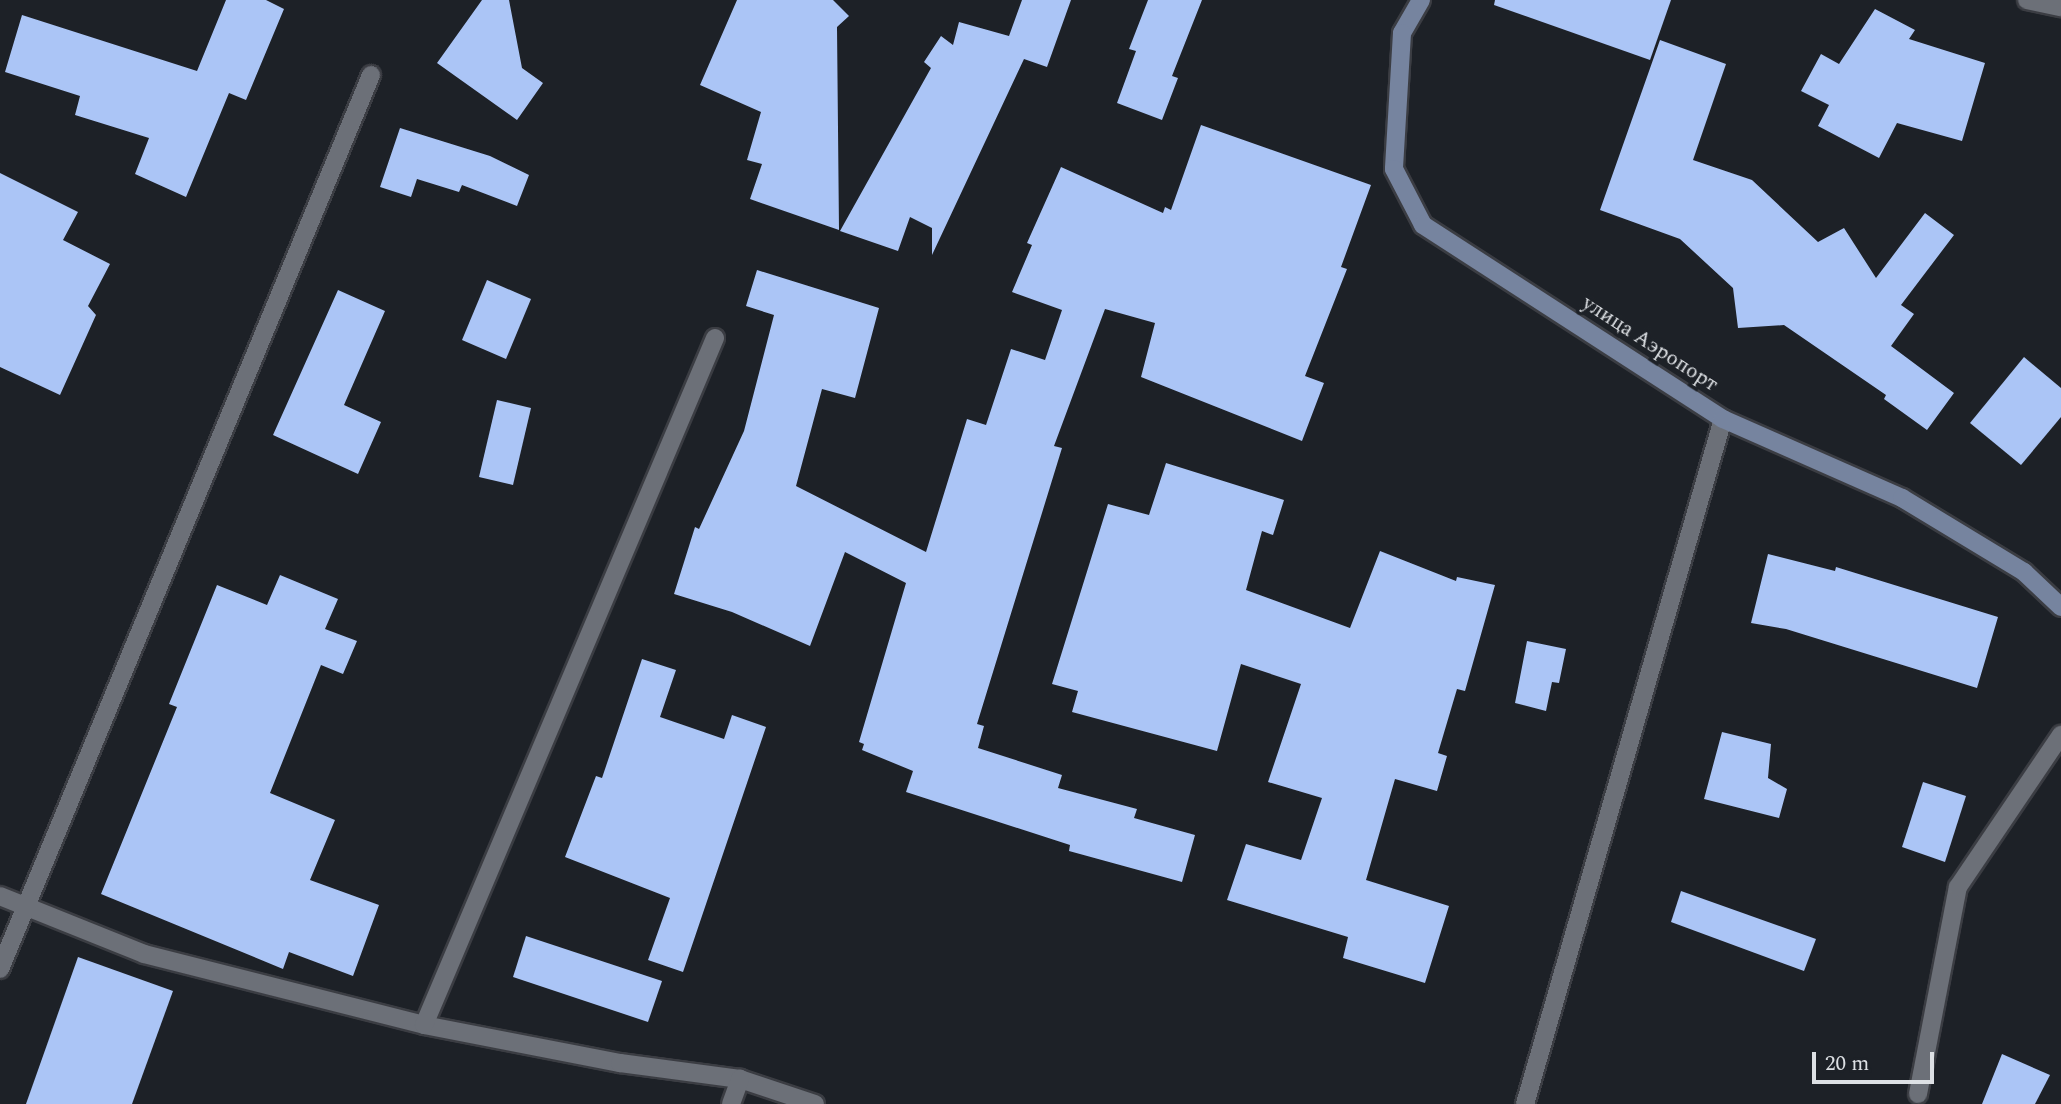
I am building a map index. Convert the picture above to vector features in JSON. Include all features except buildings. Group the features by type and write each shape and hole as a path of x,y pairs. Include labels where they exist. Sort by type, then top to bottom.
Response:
{"main road":[{"name":"улица Аэропорт","path":"1421,0 1402,33 1394,169 1423,225 1723,419 1902,498 2024,572 2061,607"}],"street":[{"path":"2027,0 2061,7"},
{"path":"0,969 371,75"},
{"path":"424,1025 715,338"},
{"path":"1525,1104 1723,419"},
{"path":"1919,1094 1958,887 2061,735"},
{"path":"0,896 144,954 424,1025 620,1063 740,1079 815,1104"},
{"path":"731,1104 740,1079"}]}
